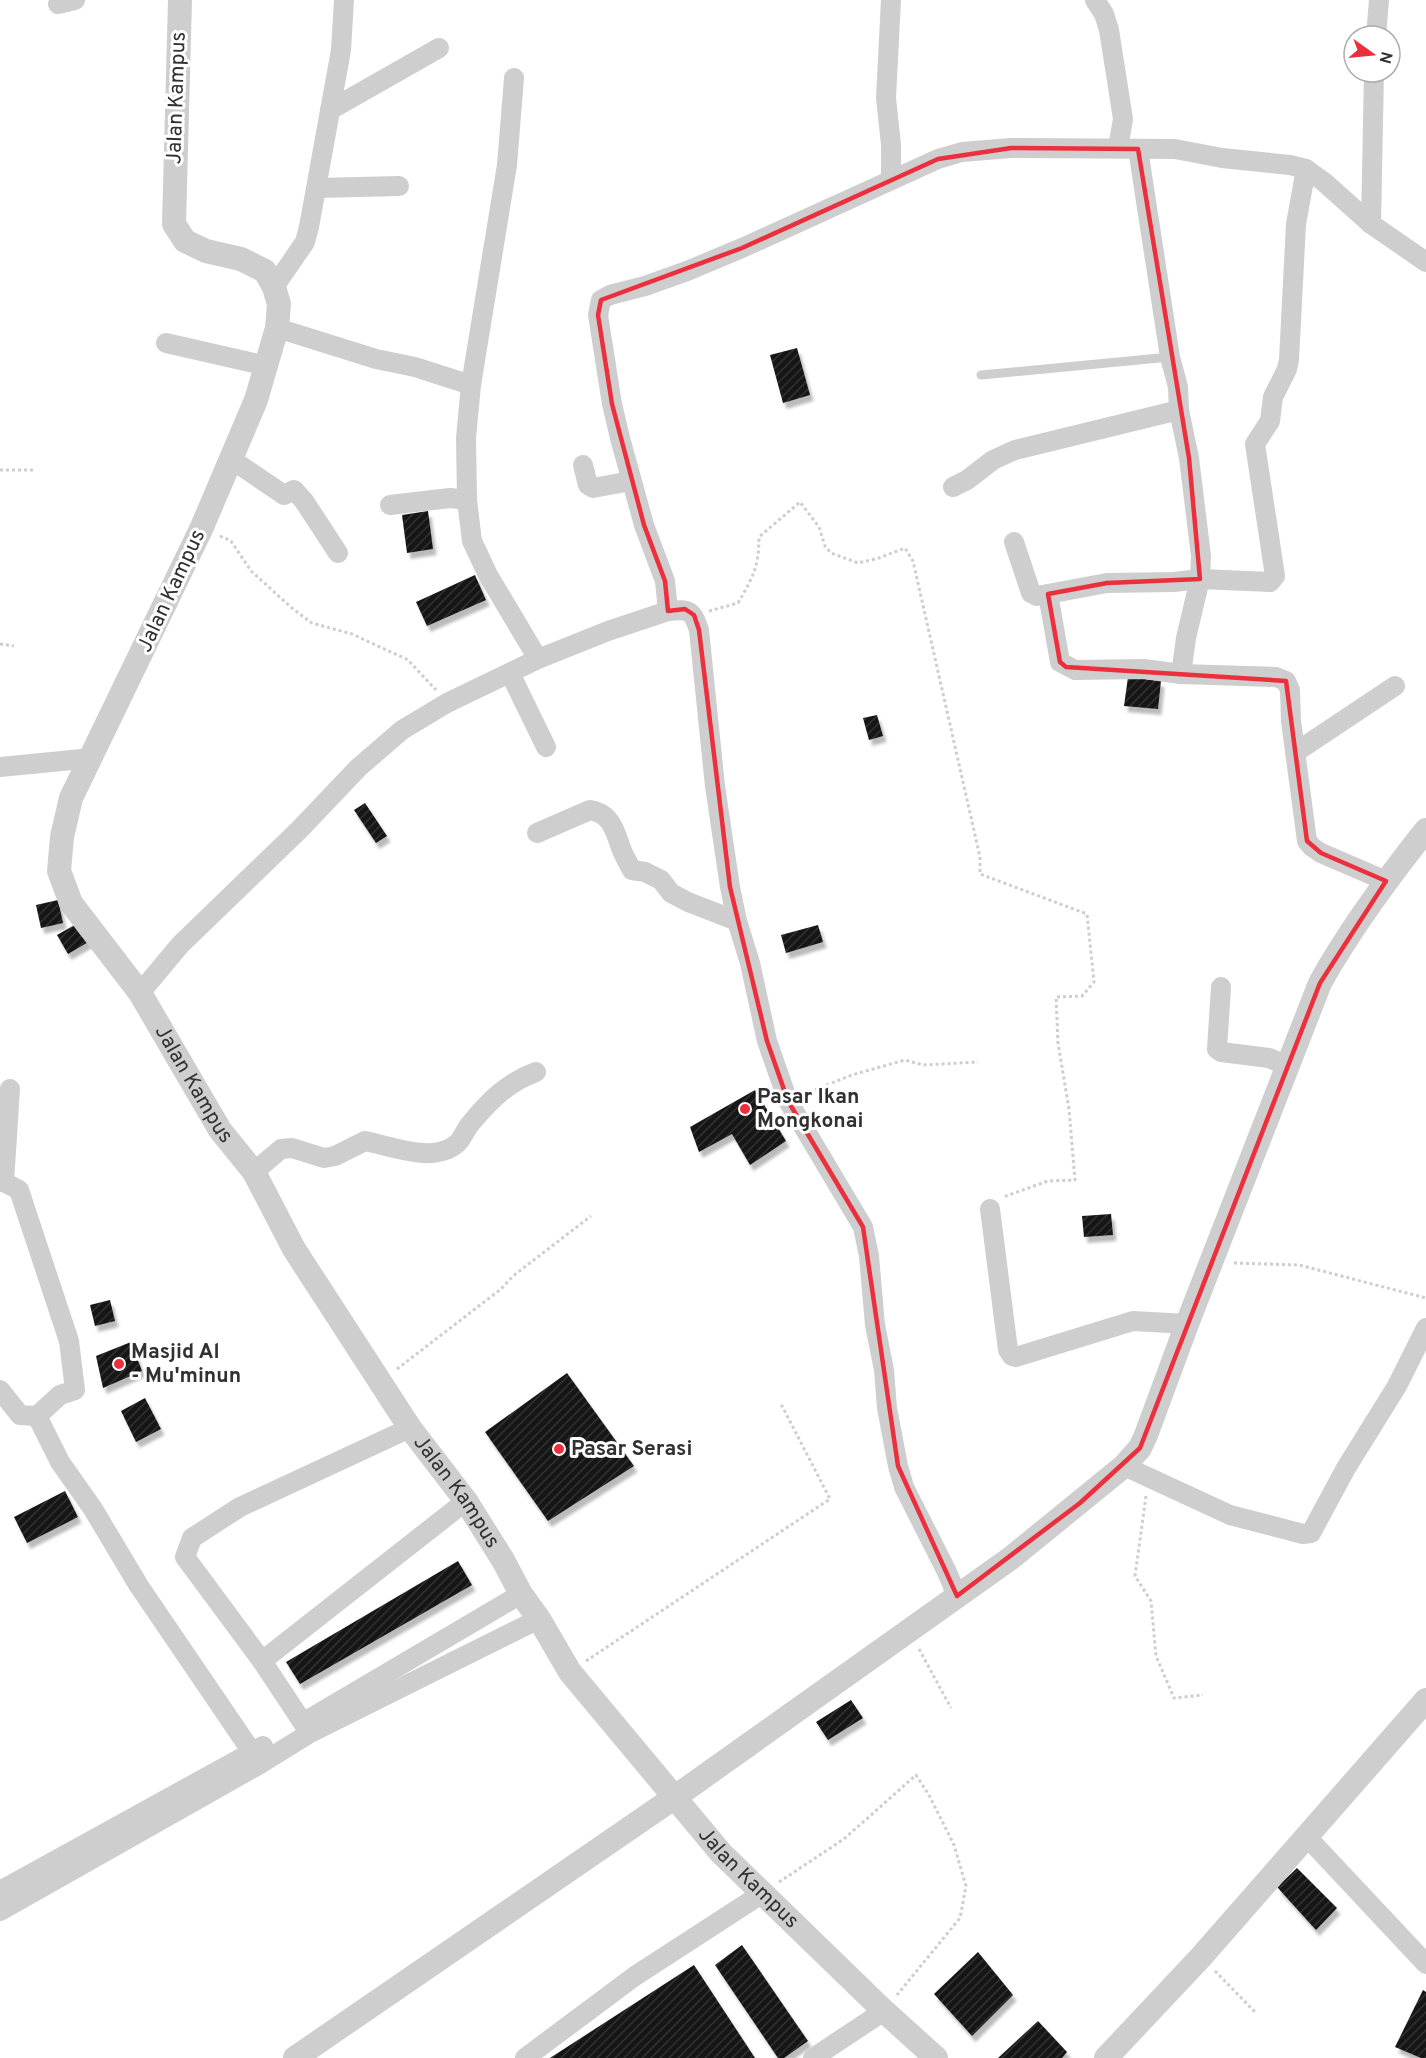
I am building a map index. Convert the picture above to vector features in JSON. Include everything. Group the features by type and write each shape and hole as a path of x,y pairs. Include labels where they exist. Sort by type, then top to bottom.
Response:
{"street":[{"name":"Jalan Kampus","path":"180,0 174,224 185,241 206,251 242,259 265,271 274,287 279,304 277,328 256,400 202,527 71,798 62,837 59,871 71,903 140,993 220,1130 254,1172 294,1249 382,1381 410,1428 466,1501 570,1671 721,1853 884,2011 936,2058"},
{"path":"274,287 305,242 317,188 340,50 344,0"},
{"path":"891,0 886,98 891,146 891,180"},
{"path":"1095,0 1104,14 1109,30 1122,108 1123,119 1118,148"},
{"path":"1377,24 1379,0"},
{"path":"330,110 439,48"},
{"path":"514,78 507,165 471,385 466,438 467,500 472,541 488,575 537,659"},
{"path":"1371,224 1374,84"},
{"path":"668,611 665,581 644,525 612,404 598,315 600,300 610,295 645,286 687,271 939,159 962,152 1011,148 1175,148 1222,158 1290,165 1306,169 1371,224 1426,262"},
{"path":"1138,149 1170,357 1178,387 1179,410 1189,458 1200,538 1200,579 1181,674"},
{"path":"1014,542 1031,592 1037,596 1107,584 1200,579 1270,582 1275,576 1255,444 1270,421 1273,397 1289,360 1296,225 1306,169"},
{"path":"317,188 399,186"},
{"path":"277,328 376,359 415,367 471,385"},
{"path":"166,343 267,366"},
{"path":"953,487 967,480 993,460 1015,450 1179,410"},
{"path":"231,459 284,495 294,490 304,501 338,553"},
{"path":"582,465 588,485 592,488 631,481"},
{"path":"390,505 450,498 467,500"},
{"path":"1048,594 1060,662 1066,667 1075,670 1144,669 1181,674 1276,677 1286,681 1290,690 1291,721 1307,841 1321,854 1386,881"},
{"path":"140,993 180,945 300,829 358,768 402,730 447,703 537,659 608,631 668,611 685,609 694,615 699,630 714,775 730,887 767,1041 788,1101 863,1227 872,1279 875,1325 884,1370 887,1408 898,1466 904,1487 957,1596"},
{"path":"510,672 546,747"},
{"path":"1296,752 1395,686"},
{"path":"0,767 92,758"},
{"path":"537,833 590,810 598,812 613,824 632,870 645,872 661,880 671,893 704,909 737,921"},
{"path":"296,2058 675,1797 957,1596 1031,1542 1124,1466 1140,1448 1320,983 1335,956 1386,881 1426,830"},
{"path":"1221,987 1217,1049 1221,1052 1269,1058 1287,1066"},
{"path":"254,1172 281,1149 292,1148 324,1158 334,1156 365,1141 426,1153 445,1150 455,1146 469,1124 497,1094 507,1086 536,1072"},
{"path":"0,1390 20,1415 37,1416 60,1395 75,1390 69,1341 19,1190 2,1182 10,1089"},
{"path":"990,1209 1008,1350 1012,1356 1039,1351 1133,1321 1187,1324"},
{"path":"1124,1466 1230,1515 1303,1534 1311,1533 1346,1468 1397,1386 1426,1328"},
{"path":"37,1416 60,1462 93,1509 139,1586 256,1758"},
{"path":"306,1728 262,1660 185,1557 192,1538 240,1508 410,1428"},
{"path":"262,1660 466,1501"},
{"path":"0,1911 306,1728 521,1594"},
{"path":"306,1728 539,1619"},
{"path":"1106,2058 1307,1838 1426,1700"},
{"path":"0,1892 256,1758"},
{"path":"1307,1838 1426,1964"},
{"path":"525,2058 635,1976 763,1893"},
{"path":"813,2058 884,2011"}],"lane":[{"path":"981,375 1170,357"}],"path":[{"path":"0,471 34,470"},
{"path":"694,615 738,603 754,576 759,558 759,537 800,502 819,527 825,546 831,554 858,563 904,548 913,561 980,857 980,874 1087,914 1094,982 1082,996 1056,997 1058,1043 1069,1109 1075,1180 1047,1181 997,1199 991,1203 990,1209"},
{"path":"202,527 231,541 251,571 312,623 352,634 408,660 447,703"},
{"path":"0,644 14,646"},
{"path":"788,1101 852,1075 905,1060 923,1065 978,1062"},
{"path":"382,1381 591,1216"},
{"path":"1212,1262 1299,1265 1426,1298"},
{"path":"570,1671 830,1498 780,1402"},
{"path":"1148,1478 1135,1576 1151,1601 1156,1656 1174,1698 1203,1695"},
{"path":"909,1630 951,1708"},
{"path":"763,1893 844,1839 916,1775 929,1795 954,1845 966,1886 960,1918 884,2011"},
{"path":"1204,1953 1255,2012"}],"highlighted area":[{"path":"1011,148 1138,149 1189,458 1200,579 1107,583 1048,594 1060,662 1066,667 1286,681 1307,841 1321,853 1386,881 1320,983 1140,1448 1080,1503 957,1596 898,1466 863,1227 788,1101 767,1041 730,887 699,630 694,615 685,609 668,611 665,581 644,525 612,404 598,315 601,300 742,248 938,159"}],"building":[{"path":"797,348 810,395 783,403 770,355"},
{"path":"428,511 433,549 407,553 402,515"},
{"path":"475,575 486,600 427,626 416,602"},
{"path":"1128,677 1161,681 1158,709 1124,706"},
{"path":"877,715 883,736 869,740 863,718"},
{"path":"365,803 387,836 376,843 354,810"},
{"path":"58,900 63,923 41,928 36,905"},
{"path":"80,922 90,941 68,954 57,935"},
{"path":"818,925 823,942 786,953 781,935"},
{"name":"Pasar Ikan Mongkonai","path":"755,1090 786,1141 750,1165 732,1134 699,1152 690,1127"},
{"path":"1111,1214 1113,1235 1084,1237 1082,1216"},
{"path":"110,1300 115,1321 95,1326 90,1305"},
{"name":"Masjid Al - Mu'minun","path":"131,1342 142,1371 103,1388 96,1356"},
{"name":"Pasar Serasi","path":"567,1373 634,1466 548,1521 485,1432"},
{"path":"145,1398 161,1429 136,1442 121,1411"},
{"path":"65,1491 78,1517 27,1543 14,1517"},
{"path":"458,1561 472,1585 300,1684 286,1662"},
{"path":"851,1700 863,1718 828,1740 816,1722"},
{"path":"1297,1868 1337,1908 1316,1930 1277,1887"},
{"path":"742,1945 808,2041 784,2058 778,2058 715,1965"},
{"path":"978,1952 1013,1995 972,2036 934,1994"},
{"path":"694,1965 755,2058 550,2058"},
{"path":"1423,1990 1426,1992 1426,2058 1395,2047"},
{"path":"1038,2021 1067,2052 1062,2058 998,2058"}],"place":[{"name":"Pasar Ikan Mongkonai","path":"745,1109"},
{"name":"Masjid Al - Mu'minun","path":"119,1364"},
{"name":"Pasar Serasi","path":"559,1449"}]}
